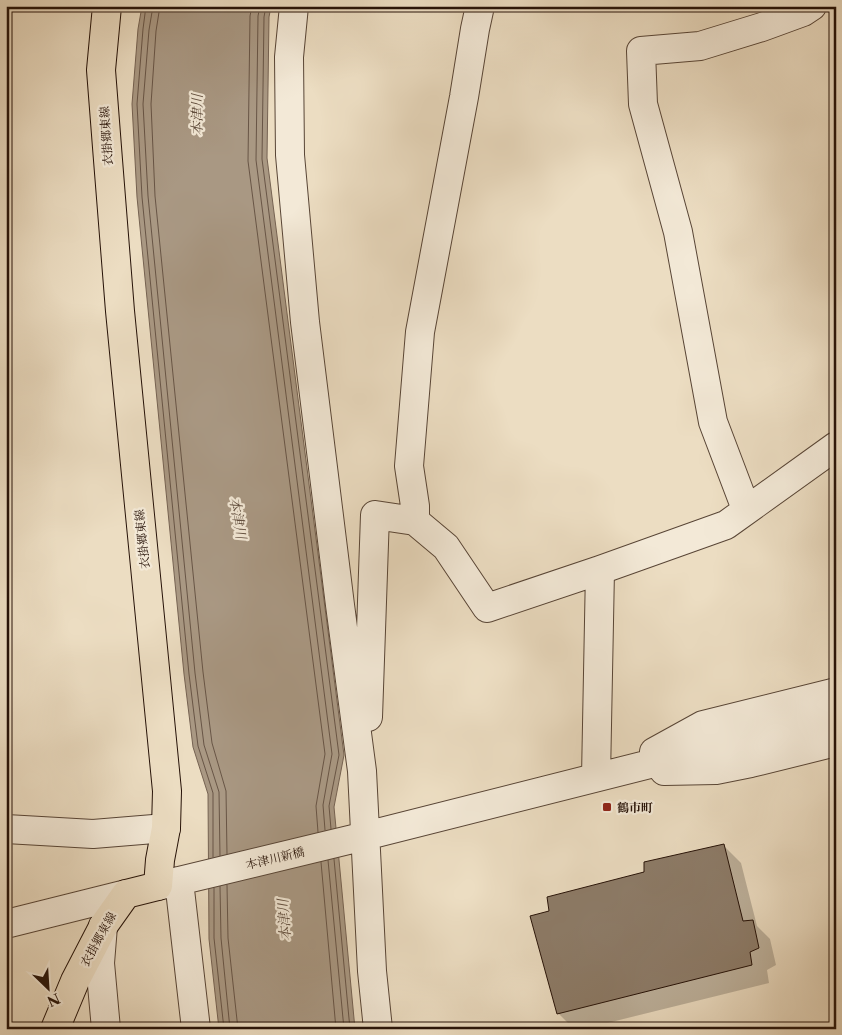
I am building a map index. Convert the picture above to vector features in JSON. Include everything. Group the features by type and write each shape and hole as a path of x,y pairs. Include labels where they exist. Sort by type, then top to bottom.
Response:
{"main road":[{"name":"衣掛郷東線","path":"107,6 102,70 108,160 120,311 167,792 166,828 160,860 176,881"},
{"path":"126,894 176,881"},
{"name":"衣掛郷東線","path":"55,1029 75,981 104,925 126,894"}],"street":[{"path":"294,6 289,57 290,155 306,332 362,771 362,837 378,1029"},
{"path":"415,521 415,506 409,466 420,332 480,6"},
{"path":"746,509 713,422 678,232 644,104 641,51 700,46 762,27 803,12 812,6"},
{"path":"359,745 368,715 375,515 415,521 446,547 487,608 726,525 836,446"},
{"path":"600,570 607,775"},
{"path":"607,775 703,725 836,692"},
{"path":"607,775 836,717"},
{"path":"607,775 716,770 836,742"},
{"name":"本津川新橋","path":"176,881 362,837 607,775"},
{"path":"6,829 94,834 166,828"},
{"path":"176,881 196,1029"},
{"path":"6,924 126,894"},
{"path":"104,925 100,963 106,1029"}],"water":[{"name":"本津川","path":"142,6 271,6 269,17 267,158 344,755 334,807 355,1029 219,1029 209,939 208,794 193,747 184,674 137,197 132,104 138,29"}],"building":[{"path":"724,844 743,921 753,920 759,948 750,952 752,965 557,1014 530,916 549,911 547,897 644,872 644,862"}],"place":[{"name":"鶴市町","path":"607,807"}]}
